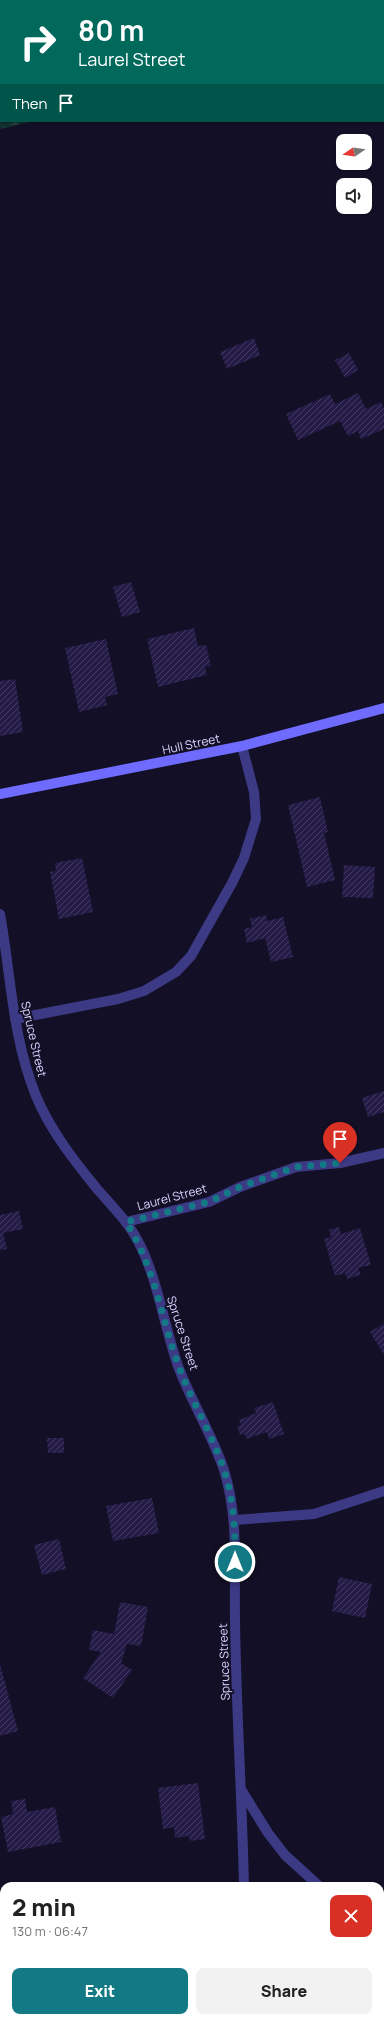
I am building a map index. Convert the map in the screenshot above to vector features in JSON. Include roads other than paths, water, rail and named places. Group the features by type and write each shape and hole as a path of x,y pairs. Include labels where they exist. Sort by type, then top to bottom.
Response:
{"main road":[{"name":"Hull Street","path":"0,794 242,746 384,708"}],"street":[{"path":"15,1019 118,999 144,991 176,972 191,956 232,883 244,858 256,819 254,792 242,746"},
{"name":"Spruce Street","path":"0,914 15,1019 27,1073 37,1099 50,1124 96,1188 126,1222 139,1243 153,1277 166,1328 179,1368 224,1471 235,1520 235,1619 244,1882"},
{"name":"Laurel Street","path":"126,1222 209,1202 240,1187 296,1167 340,1163 384,1153"},
{"path":"235,1520 314,1514 384,1491"},
{"name":"Spruce Street","path":"242,1791 268,1833 285,1855 314,1882"}]}
